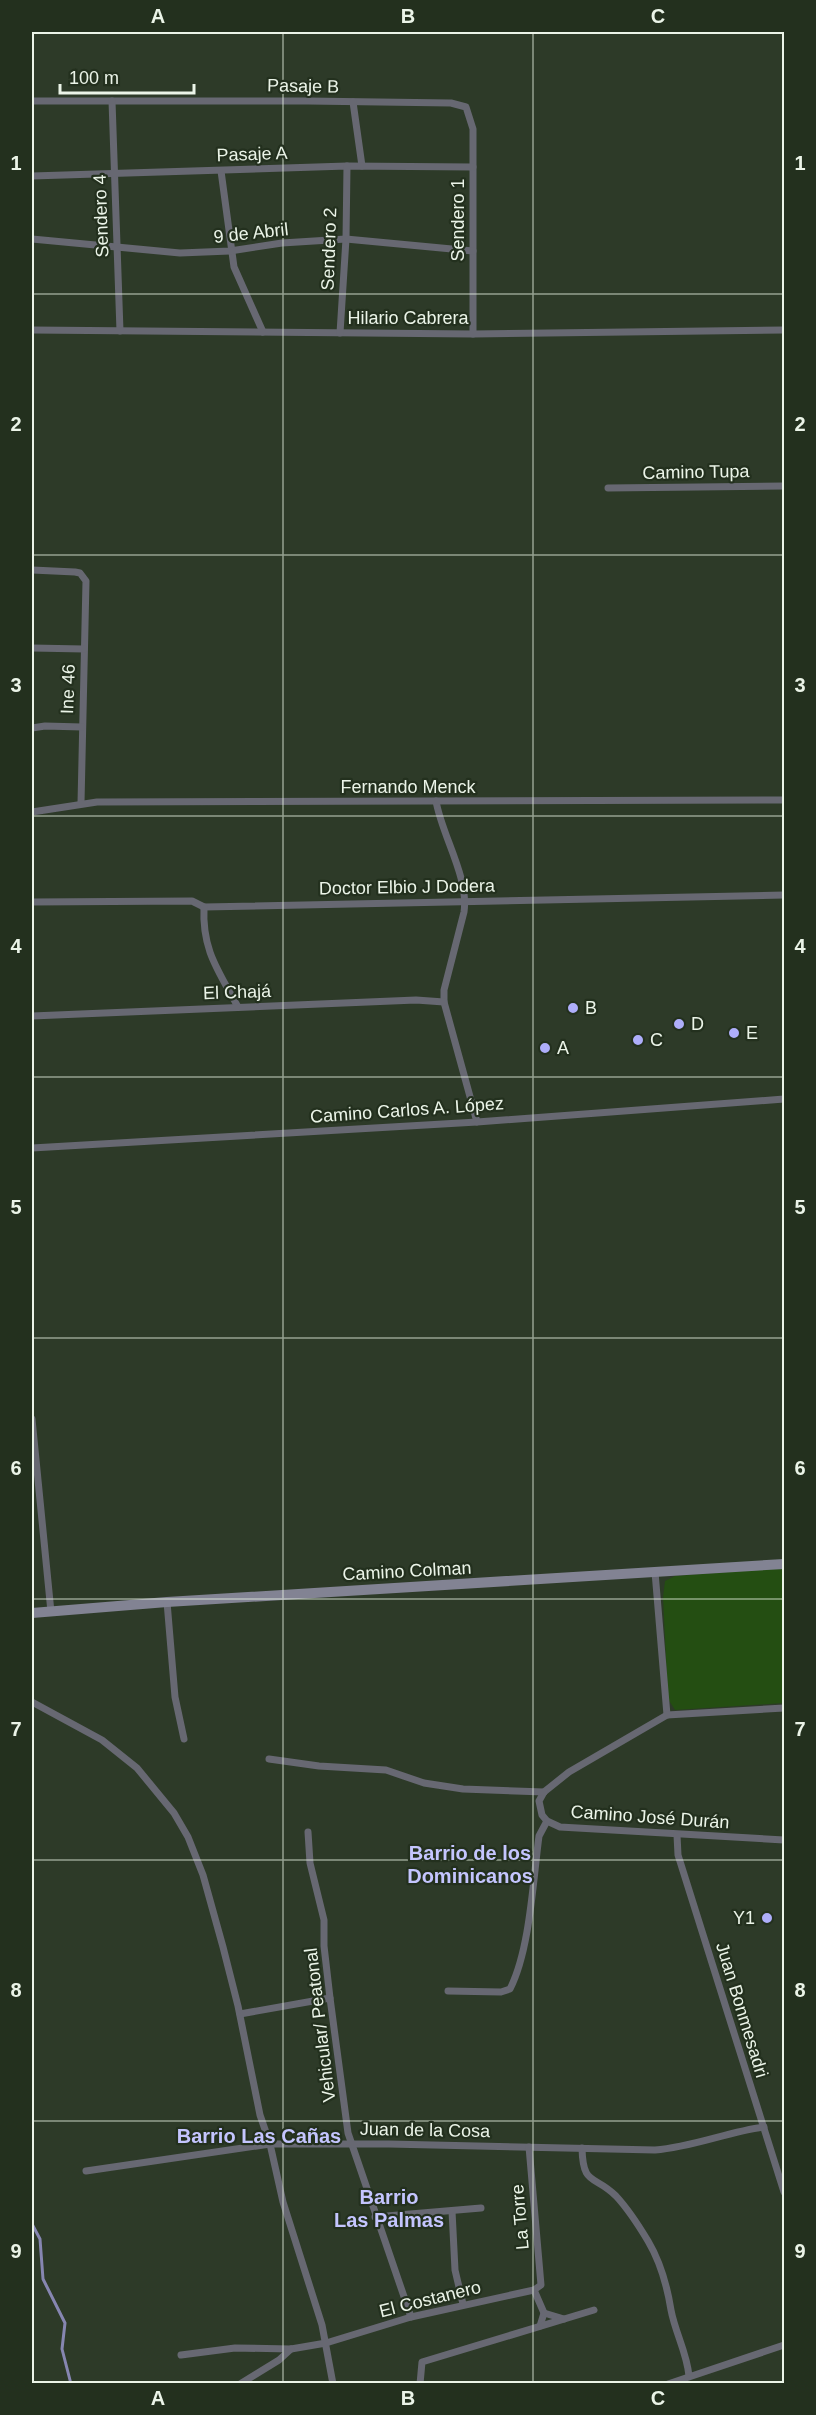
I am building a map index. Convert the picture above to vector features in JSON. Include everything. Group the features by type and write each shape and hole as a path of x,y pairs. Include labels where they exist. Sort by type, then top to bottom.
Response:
{"street":[{"name":"Sendero 4","path":"112,100 120,331"},
{"name":"Pasaje B","path":"32,101 451,103 466,107"},
{"path":"354,102 362,166"},
{"name":"Sendero 1","path":"466,107 473,129 473,334"},
{"name":"Pasaje A","path":"32,176 346,166 473,167"},
{"name":"Sendero 2","path":"340,333 346,239 346,166"},
{"path":"221,171 230,251 234,267 263,332"},
{"name":"9 de Abril","path":"32,239 180,253 230,251 282,243 346,239 473,251"},
{"name":"Hilario Cabrera","path":"32,330 473,334 784,330"},
{"name":"Camino Tupa","path":"608,488 784,486"},
{"name":"Ine 46","path":"32,570 80,573 86,581 81,803"},
{"path":"32,648 84,648"},
{"path":"32,728 82,727"},
{"name":"Fernando Menck","path":"32,812 81,803 784,800"},
{"path":"436,801 465,901 446,982 444,1002 477,1122"},
{"name":"Doctor Elbio J Dodera","path":"32,902 192,901 204,906 784,895"},
{"path":"204,906 204,938 238,1007"},
{"name":"El Chajá","path":"32,1016 416,1000 444,1002"},
{"name":"Camino Carlos A. López","path":"32,1148 477,1122 784,1099"},
{"path":"32,1419 51,1612"},
{"name":"Camino Colman","path":"32,1613 167,1602 784,1564"},
{"path":"656,1572 667,1715 784,1708"},
{"path":"167,1602 176,1697 184,1739"},
{"path":"32,1701 111,1746 137,1768 178,1820 188,1838 203,1875 240,2014 260,2115 270,2144 282,2202 326,2343 333,2384"},
{"name":"Camino José Durán","path":"667,1715 569,1772 544,1792 539,1801 539,1808 547,1821 560,1827 784,1840"},
{"path":"269,1759 319,1766 386,1770 424,1784 463,1789 544,1792"},
{"path":"448,1991 501,1992 510,1989 516,1978 523,1949 539,1836 547,1821"},
{"name":"Vehicular/ Peatonal","path":"308,1832 310,1863 321,1900 330,1998 351,2144 411,2317"},
{"name":"Juan Bonmesadri","path":"677,1835 678,1855 784,2192"},
{"path":"240,2014 330,1998"},
{"name":"Juan de la Cosa","path":"86,2171 270,2144 655,2150 680,2148 741,2130 764,2127"},
{"name":"La Torre","path":"529,2147 541,2285"},
{"path":"582,2148 583,2165 588,2177 615,2196 652,2248 666,2281 671,2308 688,2364 689,2376"},
{"path":"375,2217 481,2208"},
{"path":"452,2211 455,2270 463,2304"},
{"name":"El Costanero","path":"326,2343 411,2317 534,2290 541,2285"},
{"path":"534,2290 544,2313 540,2326"},
{"path":"420,2384 422,2362 594,2310"},
{"path":"544,2313 564,2319"},
{"path":"181,2355 247,2347 255,2350 291,2349 326,2343"},
{"path":"668,2384 784,2345"},
{"path":"240,2384 279,2360 291,2349"}],"green space":[{"path":"784,1568 784,1703 675,1710 668,1699 663,1597 665,1581 675,1576"}],"waterway":[{"path":"32,2224 40,2239 43,2279 65,2323 62,2349 71,2384"}],"place":[{"name":"B","path":"573,1008"},
{"name":"D","path":"679,1024"},
{"name":"E","path":"734,1033"},
{"name":"C","path":"638,1040"},
{"name":"A","path":"545,1048"},
{"name":"Y1","path":"767,1918"}],"district":[{"name":"Barrio de los Dominicanos","path":"470,1864"},
{"name":"Barrio Las Cañas","path":"259,2136"},
{"name":"Barrio Las Palmas","path":"389,2208"}]}
